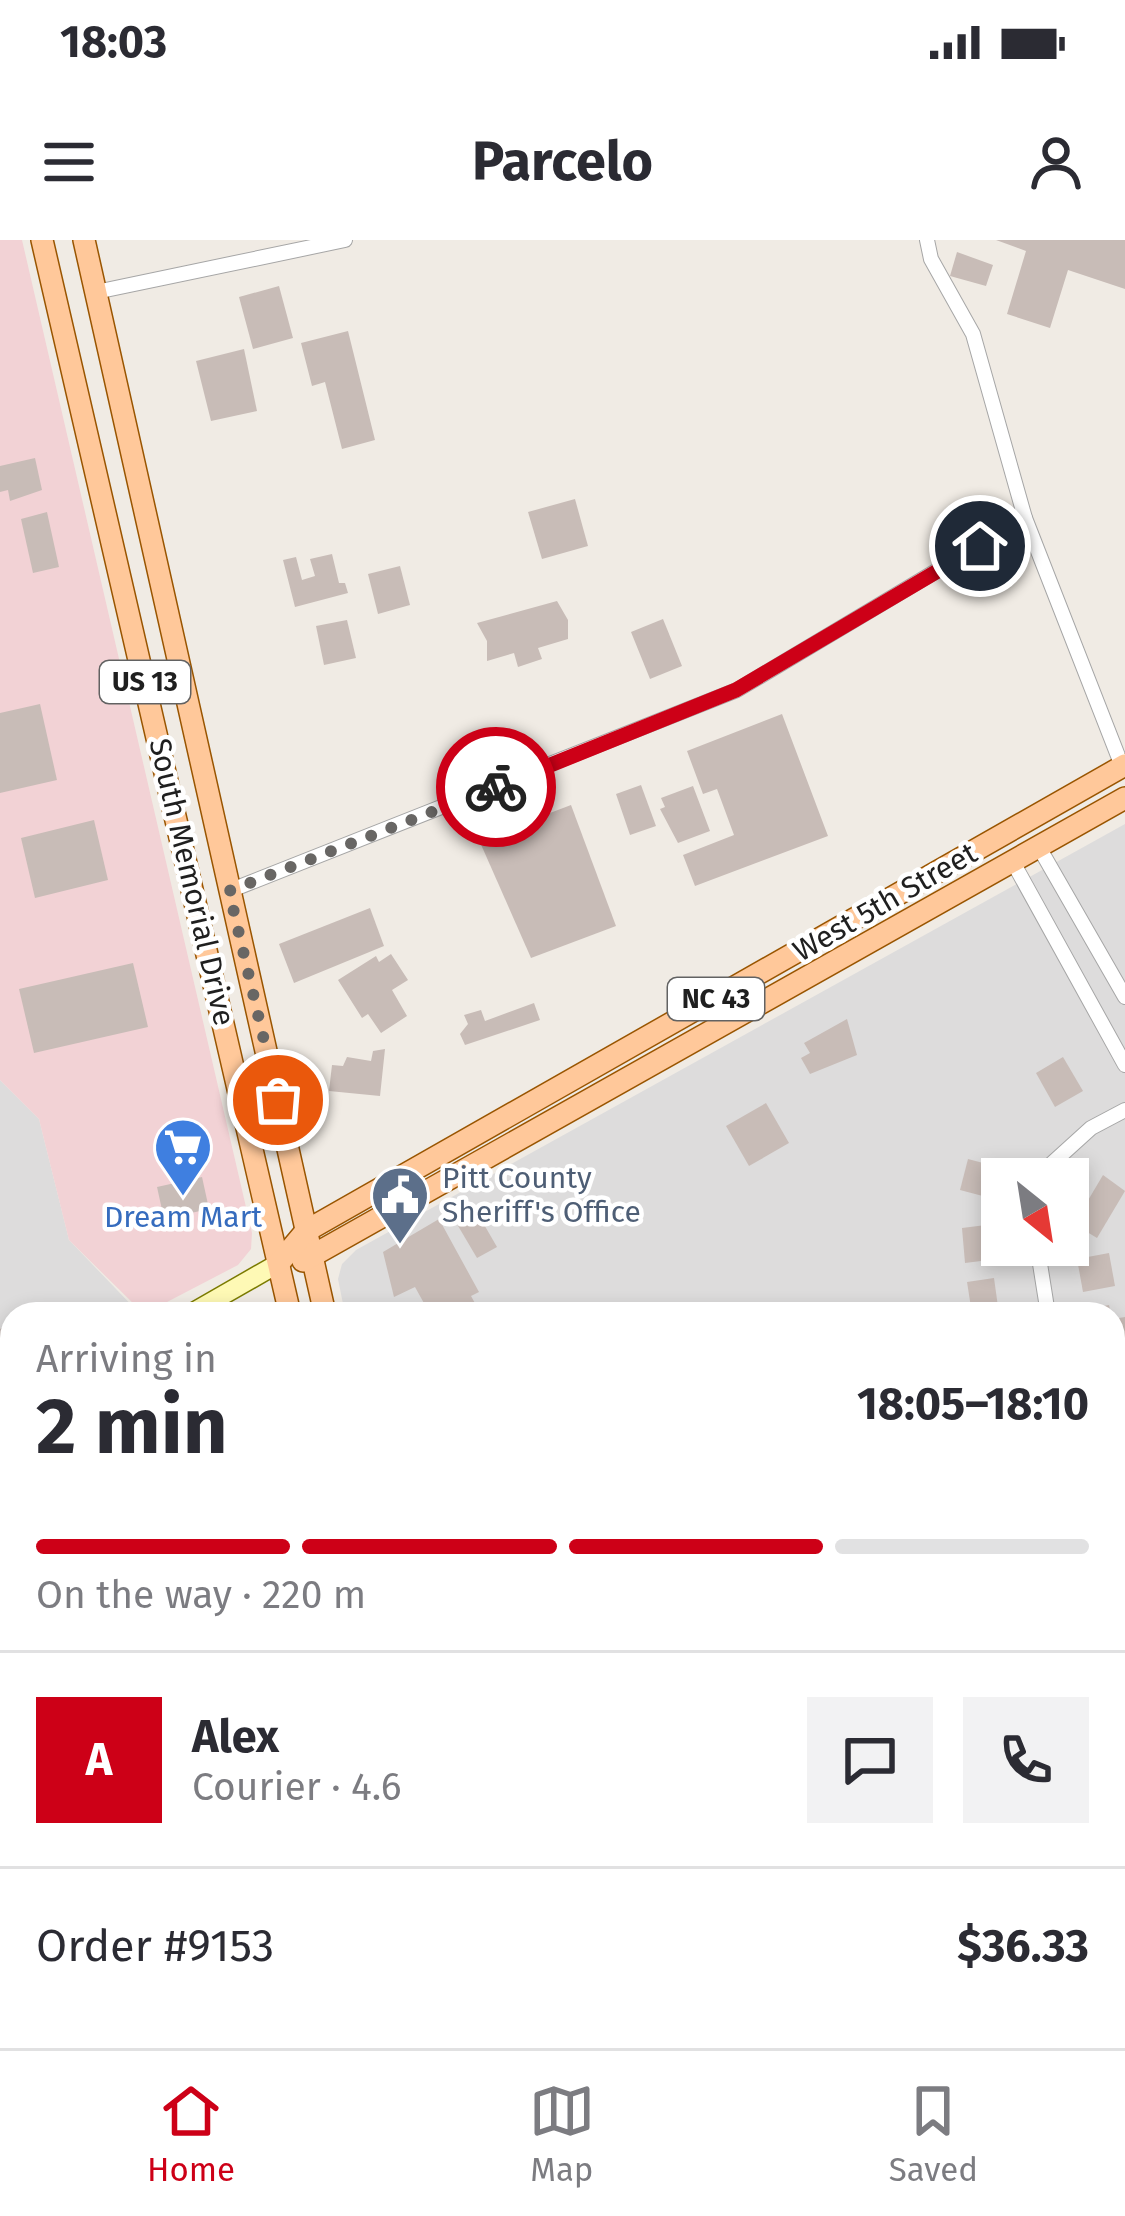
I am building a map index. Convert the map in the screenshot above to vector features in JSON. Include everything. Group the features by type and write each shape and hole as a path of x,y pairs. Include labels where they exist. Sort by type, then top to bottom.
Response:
{"main road":[{"name":"South Memorial Drive","path":"42,240 287,1302"},
{"name":"South Memorial Drive","path":"84,240 322,1302"},
{"name":"West 5th Street","path":"211,1302 279,1263 306,1231 1124,770"},
{"path":"1014,864 1010,853 1016,842 1124,770"},
{"name":"West 5th Street","path":"279,1263 313,1260 1125,798"}],"street":[{"path":"96,292 294,245 345,240"},
{"path":"927,240 931,259 973,334 1025,518 1124,770"},
{"path":"229,891 736,690 1025,518"},
{"path":"1040,849 1125,997"},
{"path":"1014,864 1125,1064"},
{"path":"1058,1158 1091,1128 1125,1110"},
{"path":"1040,1266 1046,1302"}],"shaded area":[{"path":"0,240 22,240 252,1233 251,1249 238,1265 167,1302 132,1302 69,1240 39,1119 0,1080"},
{"path":"1125,824 1125,1302 343,1302 338,1279 342,1264 356,1250"},
{"path":"0,1080 39,1119 69,1240 128,1302 0,1302"}],"building":[{"path":"996,240 1125,240 1125,289 1068,270 1050,328 1007,314 1026,251"},
{"path":"957,252 993,265 986,286 950,276"},
{"path":"279,286 293,338 253,349 239,297"},
{"path":"348,331 375,440 342,449 325,382 312,386 301,343"},
{"path":"244,349 257,411 211,421 196,361"},
{"path":"35,458 42,490 10,501 8,490 0,492 0,466"},
{"path":"575,499 588,546 542,559 528,512"},
{"path":"47,512 59,567 33,573 21,519"},
{"path":"332,554 339,583 345,583 348,593 295,607 283,560 296,557 302,580 315,576 310,559"},
{"path":"400,566 410,605 378,614 368,574"},
{"path":"557,601 568,620 568,639 538,648 542,659 518,667 514,653 487,661 487,641 477,623"},
{"path":"663,619 682,666 650,679 631,632"},
{"path":"347,620 356,658 324,665 316,626"},
{"path":"40,704 57,780 0,793 0,713"},
{"path":"782,714 828,836 695,886 683,855 734,835 717,789 703,794 687,751"},
{"path":"641,785 656,826 630,835 616,794"},
{"path":"693,786 710,831 678,843 660,809 665,807 661,798"},
{"path":"571,805 616,926 531,958 479,840"},
{"path":"94,820 108,880 35,898 21,838"},
{"path":"370,908 384,946 294,983 279,944"},
{"path":"391,954 408,980 392,990 407,1016 381,1033 368,1014 362,1018 338,980 376,956 379,962"},
{"path":"133,963 148,1027 34,1053 19,989"},
{"path":"534,1003 540,1020 465,1045 460,1034 468,1024 464,1015 481,1010 485,1021"},
{"path":"847,1019 857,1055 810,1074 801,1058 810,1053 804,1043"},
{"path":"385,1049 380,1096 329,1091 332,1065 343,1066 347,1057 371,1061 373,1051"},
{"path":"1063,1057 1083,1091 1055,1107 1036,1073"},
{"path":"766,1103 789,1143 749,1166 726,1126"},
{"path":"968,1159 981,1162 981,1196 960,1190"},
{"path":"1103,1175 1125,1191 1097,1238 1089,1233 1089,1199"},
{"name":"Dream Mart","path":"202,1177 209,1209 164,1219 157,1187"},
{"path":"471,1202 497,1247 477,1258 451,1214"},
{"path":"439,1219 479,1292 471,1296 474,1302 423,1302 415,1287 394,1297 383,1252"},
{"path":"981,1226 981,1261 965,1263 962,1228"},
{"path":"1109,1253 1115,1286 1083,1292 1078,1266 1089,1266 1089,1257"},
{"path":"994,1278 997,1302 970,1302 967,1282"}],"way so far":[{"path":"278,1100 229,891 496,787"}],"place":[{"name":"Dream Mart","path":"183,1198"},
{"name":"Pitt County Sheriff's Office","path":"400,1246"}],"route":[{"path":"496,787 736,690 812,650 980,546"}]}
